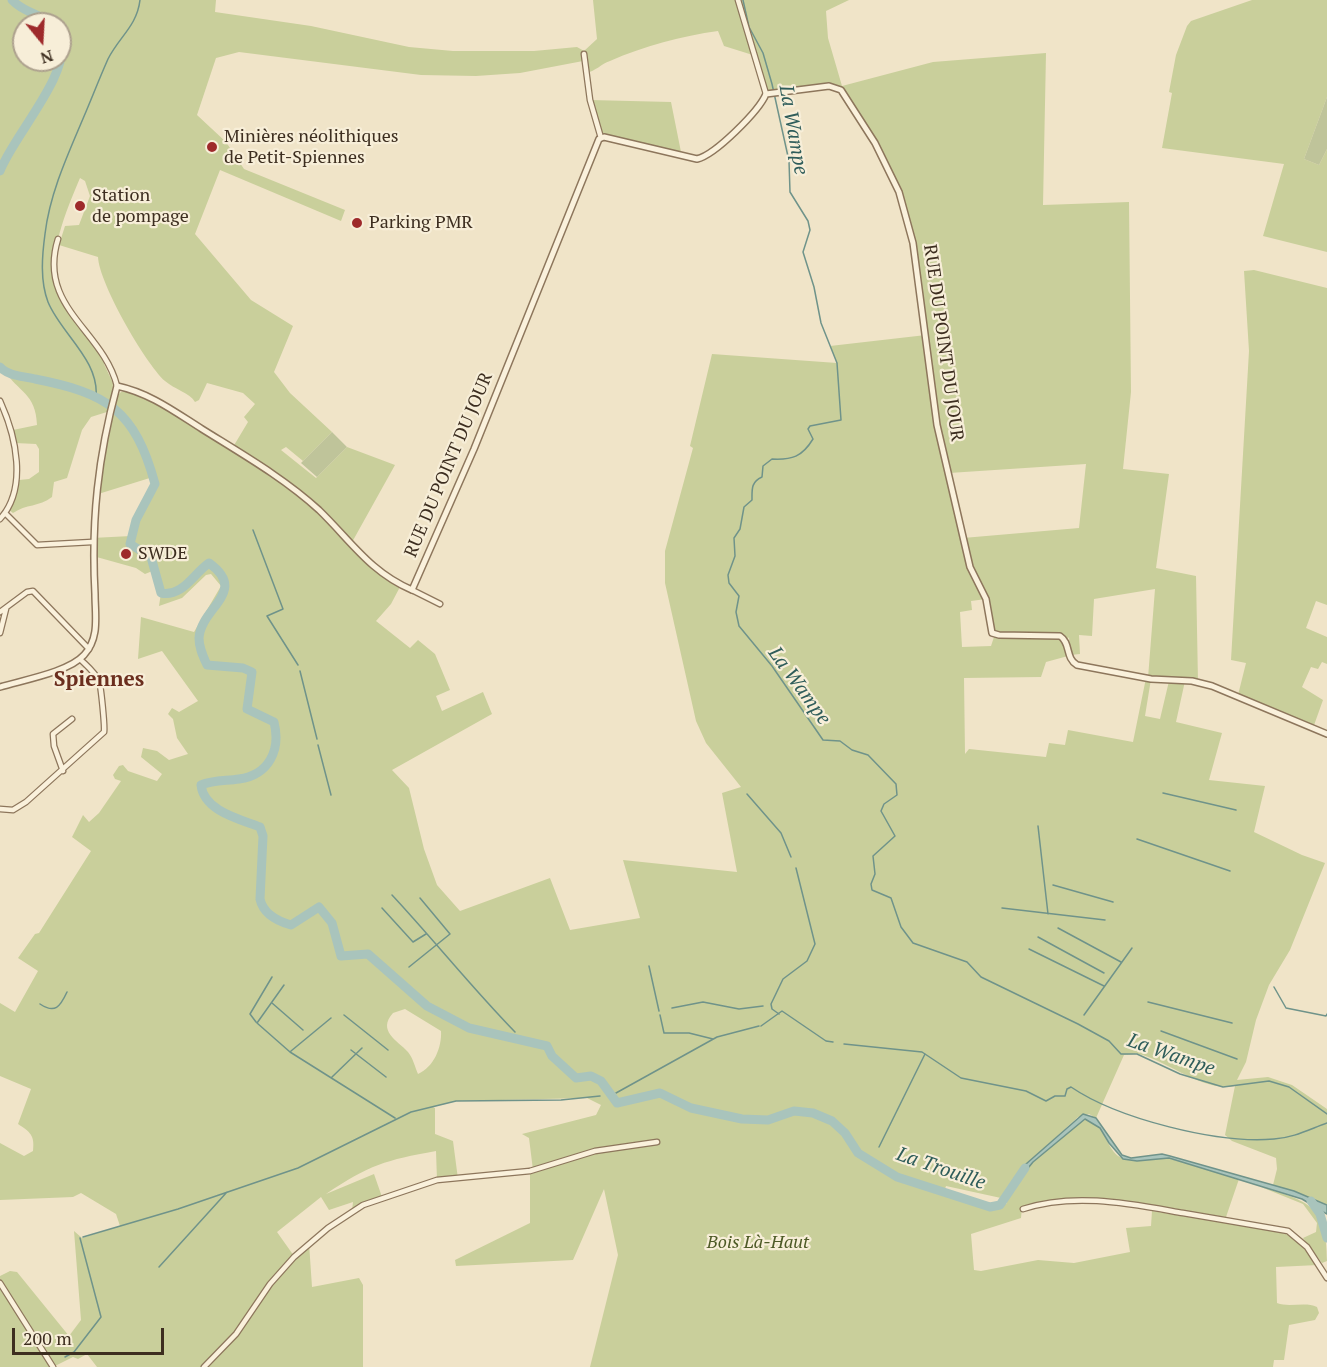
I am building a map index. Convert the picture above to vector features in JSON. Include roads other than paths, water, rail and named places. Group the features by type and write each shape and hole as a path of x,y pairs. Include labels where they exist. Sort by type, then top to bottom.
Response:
{"street":[{"path":"584,54 590,100 601,138 687,159 701,158 752,114 768,94 738,0"},
{"name":"RUE DU POINT DU JOUR","path":"768,94 829,86 841,90 875,143 899,192 915,251 937,425 968,557 986,599 992,633 1060,636 1066,642 1070,659 1077,665 1151,679 1205,684 1238,695 1272,713 1327,734"},
{"name":"RUE DU POINT DU JOUR","path":"412,590 474,449 595,146 601,138"},
{"path":"0,687 63,668 80,659 89,649 96,630 92,542 95,495 117,386 106,362 57,292 54,260 58,239"},
{"path":"117,386 134,390 179,412 265,469 318,510 379,572 440,603"},
{"path":"0,401 11,432 16,471 15,490 0,519"},
{"path":"5,513 38,545 92,542"},
{"path":"0,612 27,592 33,591 89,649"},
{"path":"0,633 6,609"},
{"path":"0,808 10,810 19,807 63,771 101,736 105,729 99,694 100,685 92,671 80,659"},
{"path":"63,771 54,746 53,734 72,719"},
{"path":"204,1367 236,1334 270,1284 294,1257 328,1228 363,1204 437,1180 530,1171 595,1151 657,1142"},
{"path":"1023,1209 1058,1201 1134,1204 1294,1234 1312,1253 1327,1278"},
{"path":"0,1283 53,1367"}],"water":[{"path":"1083,1114 1096,1118 1122,1155 1131,1158 1162,1154 1294,1191 1327,1205 1327,1214 1302,1199 1169,1158 1137,1161 1123,1159 1100,1128 1085,1119 1033,1162 1020,1178 1017,1176 1026,1164"}],"waterway":[{"name":"La Trouille","path":"12,0 30,12"},
{"path":"96,398 96,384 92,371 54,314 45,294 44,242 51,203 67,158 108,59 135,17 140,0"},
{"name":"La Wampe","path":"743,0 749,27 763,53 772,84 789,161 790,192 808,221 810,230 803,252 814,287 821,323 837,363 841,420 810,426 808,429 813,439 805,450 791,458 772,459 763,466 762,477 754,484 752,500 744,507 740,529 734,538 735,556 728,575 729,583 739,596 736,612 739,626 772,666 823,740 840,741 852,750 868,755 896,784 897,795 884,804 881,811 895,836 873,856 875,874 871,884 872,890 891,898 901,927 913,943 967,962 981,977 1109,1041 1121,1054 1137,1054 1180,1074 1223,1087 1269,1081 1289,1087 1327,1114"},
{"name":"La Trouille","path":"0,171 57,72"},
{"name":"La Trouille","path":"0,367 11,374 60,384 81,391 115,409 127,422 138,438 155,484 136,520 130,544 151,557 161,593 176,592 209,563 220,573 225,583 220,600 202,627 199,638 201,652 207,665 243,668 252,672 247,709 274,722 276,742 270,760 258,772 249,777 201,785 204,794 215,808 260,827 263,836 260,899 271,916 291,925 319,907 332,923 341,956 368,954 427,1006 469,1028 547,1046 552,1056 576,1078 591,1076 601,1081 617,1103 660,1093 691,1108 742,1119 768,1120 794,1111 813,1113 832,1121 845,1133 858,1153 897,1177 990,1207 1000,1205 1025,1168"},
{"path":"253,530 283,609 267,616 298,665"},
{"path":"127,553 132,546"},
{"path":"300,671 317,739"},
{"path":"318,745 331,795"},
{"path":"1163,793 1236,810"},
{"path":"747,794 781,833 791,857"},
{"path":"1038,826 1048,914"},
{"path":"1137,839 1230,871"},
{"path":"779,1014 772,1009 771,1004 783,979 807,961 815,944 796,868"},
{"path":"1053,885 1113,902"},
{"path":"392,895 515,1032"},
{"path":"409,967 450,934 420,898"},
{"path":"382,908 413,942 426,934"},
{"path":"1002,908 1105,920"},
{"path":"1058,928 1121,962"},
{"path":"1038,937 1104,973"},
{"path":"1084,1015 1132,948"},
{"path":"1029,949 1104,986"},
{"path":"649,966 659,1011"},
{"path":"256,1022 250,1014 272,977"},
{"path":"284,985 257,1023 290,1052 395,1118"},
{"path":"1274,987 1286,1008 1326,1016 1327,1014"},
{"path":"40,1004 53,1009 62,1002 67,992"},
{"path":"672,1008 703,1002 739,1009 763,1006"},
{"path":"1148,1002 1232,1023"},
{"path":"272,1003 303,1030"},
{"path":"761,1026 782,1011 826,1041 833,1042"},
{"path":"344,1015 388,1050"},
{"path":"660,1015 664,1033 689,1033 713,1039"},
{"path":"291,1051 331,1018"},
{"path":"616,1093 717,1037 759,1026"},
{"path":"1161,1031 1237,1059"},
{"path":"844,1044 922,1052 961,1078 1026,1091 1046,1101 1055,1096 1065,1096 1067,1089 1071,1087 1091,1099 1141,1119 1198,1133 1251,1140 1274,1139 1295,1135 1327,1123"},
{"path":"332,1077 362,1048"},
{"path":"351,1050 386,1077"},
{"path":"879,1147 925,1054"},
{"path":"83,1237 178,1209 298,1168 411,1112 456,1101 561,1100 600,1096"},
{"path":"159,1267 227,1192"},
{"name":"La Trouille","path":"1311,1201 1320,1214 1327,1238"},
{"path":"65,1357 74,1352 101,1317 80,1238"}],"place":[{"name":"Minières néolithiques de Petit-Spiennes","path":"212,147"},
{"name":"Station de pompage","path":"80,206"},
{"name":"Parking PMR","path":"357,223"},
{"name":"SWDE","path":"126,554"}],"district":[{"name":"Spiennes","path":"99,680"}],"park label":[{"name":"Bois Là-Haut","path":"758,1243"}]}
